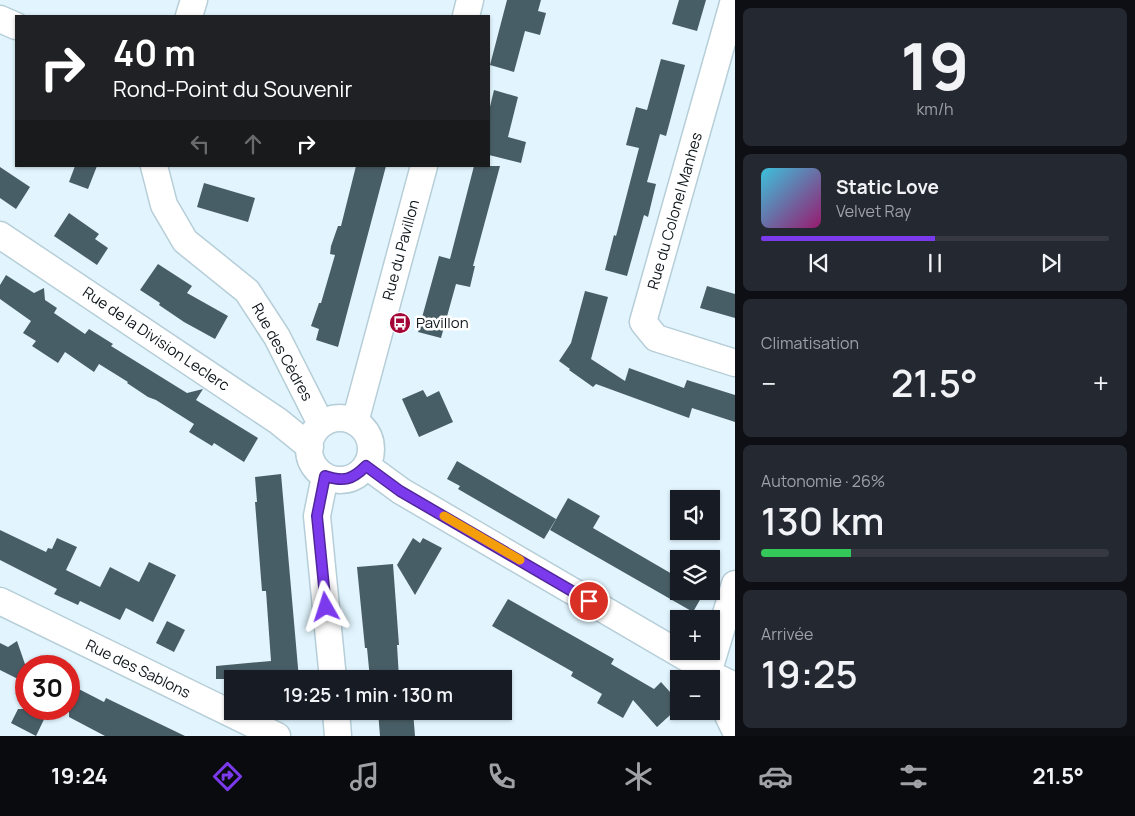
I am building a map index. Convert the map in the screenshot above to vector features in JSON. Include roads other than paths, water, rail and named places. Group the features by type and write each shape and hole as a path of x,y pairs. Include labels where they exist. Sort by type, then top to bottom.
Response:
{"street":[{"path":"189,15 194,0"},
{"path":"466,15 470,0"},
{"name":"Rue du Colonel Manhes","path":"734,0 643,322 656,338 735,364"},
{"path":"0,20 15,26"},
{"name":"Rue des Cèdres","path":"154,167 164,205 185,241 247,291 277,337 316,435"},
{"name":"Rue du Pavillon","path":"354,422 424,167"},
{"name":"Rue de la Division Leclerc","path":"0,235 278,421 316,435"},
{"path":"345,418 354,422 364,429 369,436 371,455 366,466 352,478 338,480 325,476 311,458 316,435 332,419 345,418"},
{"path":"366,466 400,491 692,661 704,670"},
{"path":"325,476 317,516 332,670"},
{"path":"709,670 735,584"},
{"name":"Rue des Sablons","path":"0,602 277,736"},
{"path":"720,679 735,686"},
{"path":"720,698 735,730"},
{"path":"337,720 338,736"}],"place":[{"name":"Pavillon","path":"400,323"}]}
